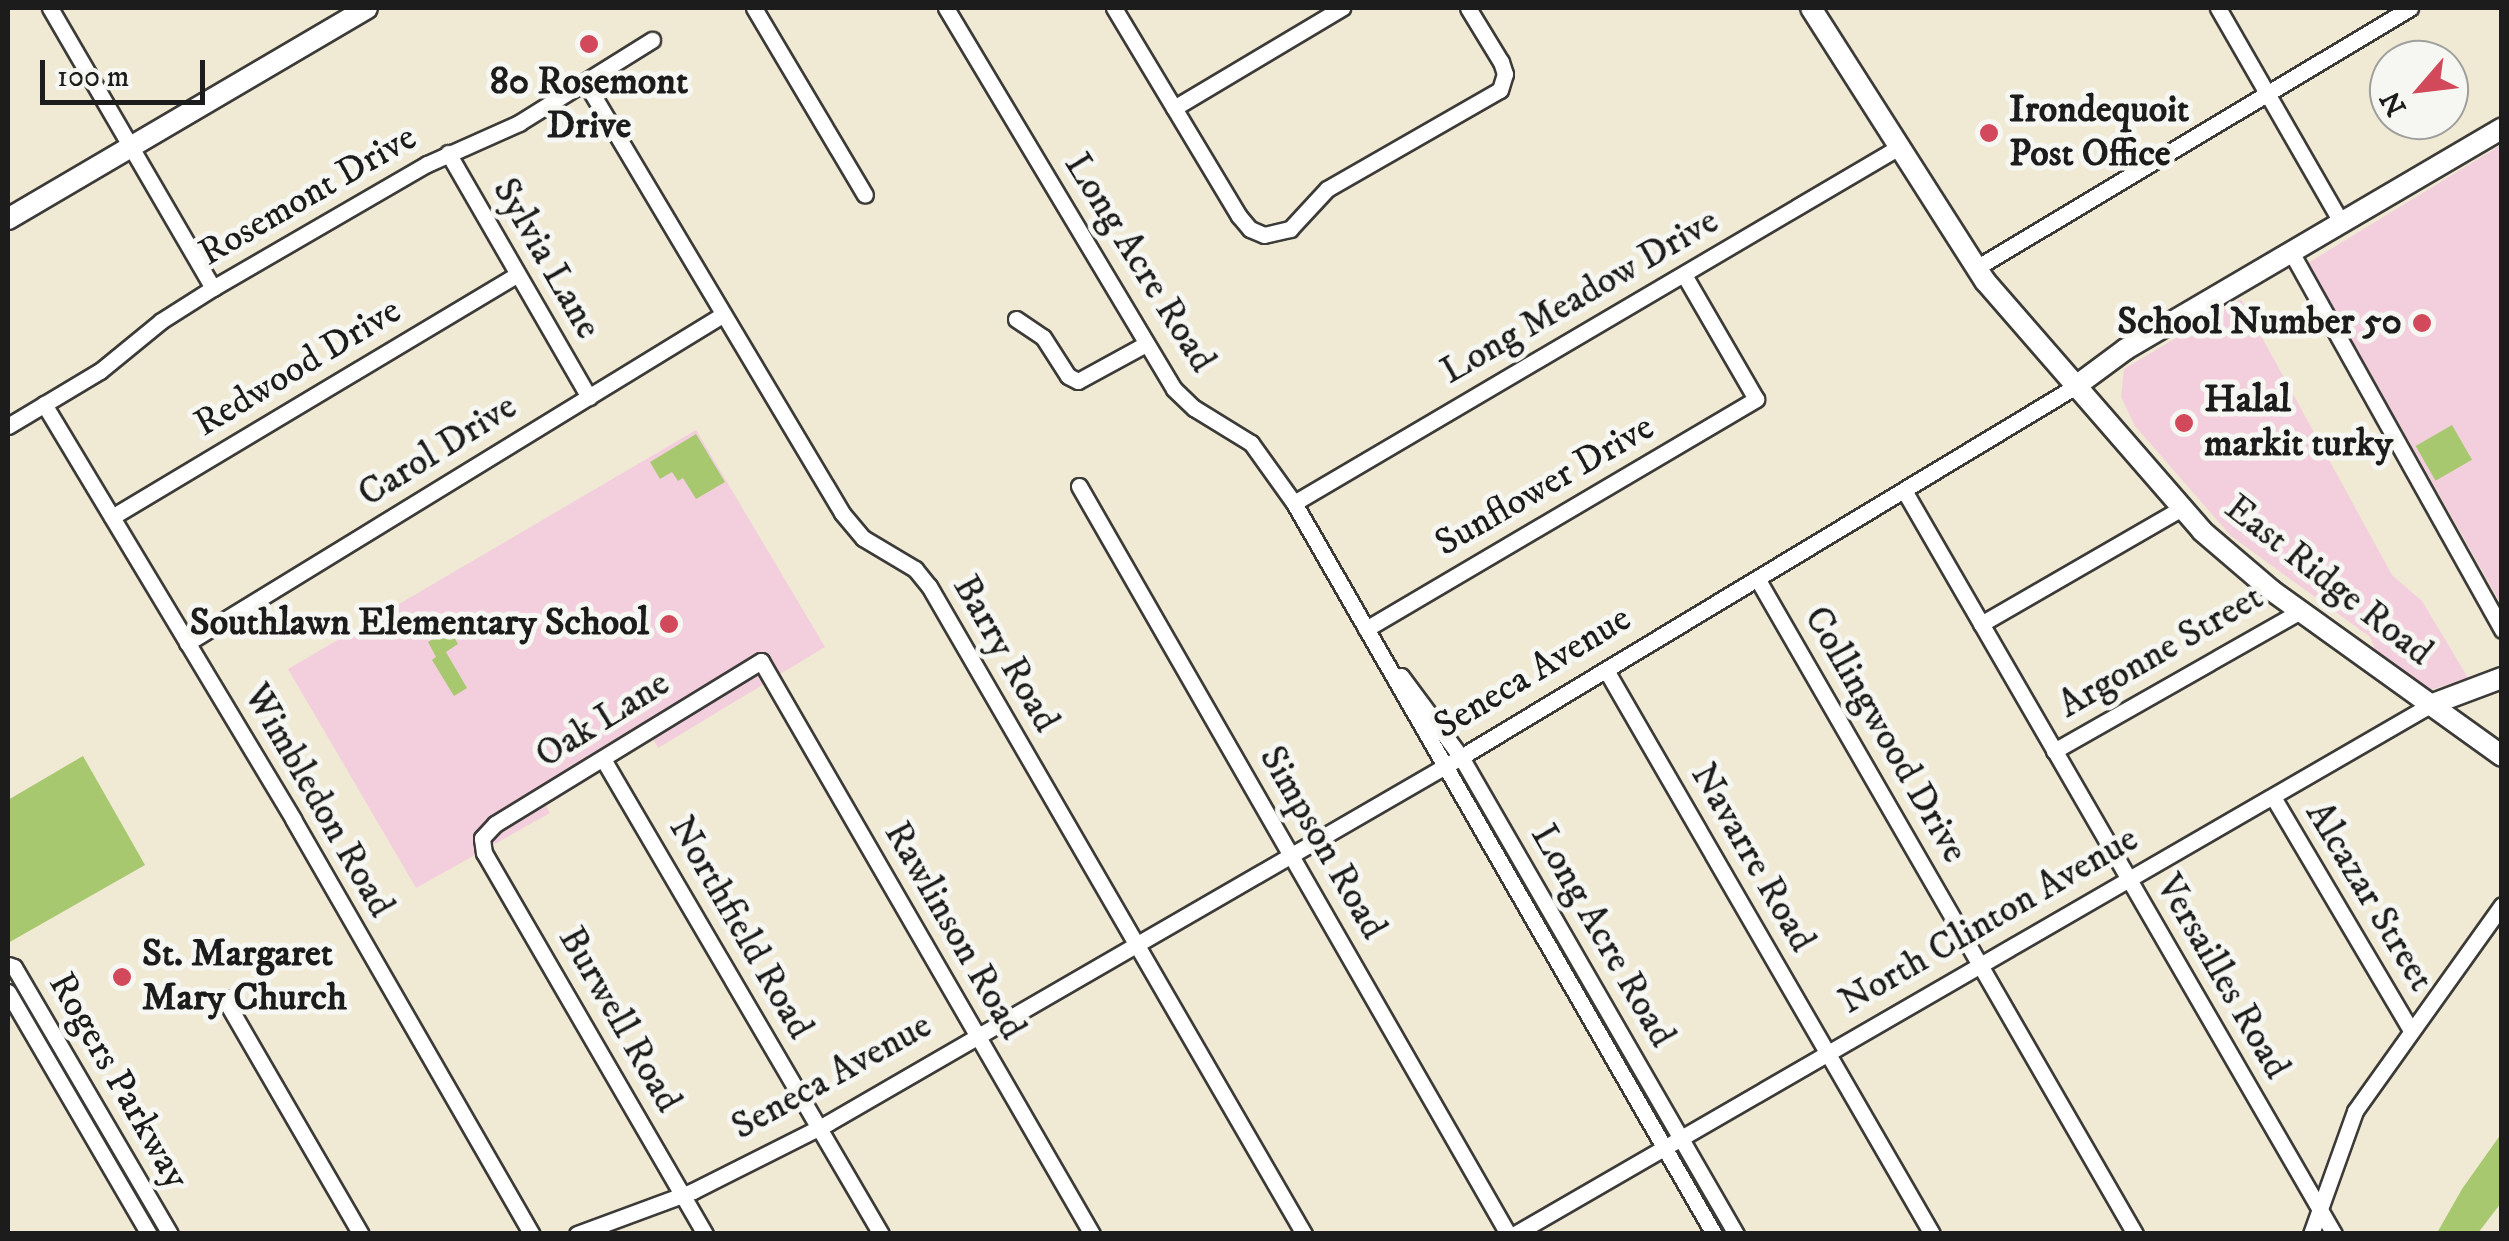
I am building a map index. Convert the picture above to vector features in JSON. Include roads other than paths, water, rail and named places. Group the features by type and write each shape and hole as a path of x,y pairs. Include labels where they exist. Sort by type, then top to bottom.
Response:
{"main road":[{"path":"8,218 366,8"},
{"name":"East Ridge Road","path":"1811,8 1976,268 2182,508 2238,564 2502,756"},
{"name":"Seneca Avenue","path":"2076,386 2126,348 2502,128"},
{"name":"North Clinton Avenue","path":"2430,705 2502,678"}],"street":[{"path":"50,8 213,288"},
{"path":"754,8 865,195"},
{"name":"Long Acre Road","path":"946,8 1183,400 1251,443 1294,503 1366,629 1453,762 1736,1234"},
{"path":"1114,8 1238,216 1250,230 1264,235 1290,229 1327,190 1500,90 1504,74 1501,62 1468,8"},
{"path":"1174,108 1342,8"},
{"path":"2218,8 2342,222"},
{"path":"1976,268 2410,8"},
{"name":"Rosemont Drive","path":"8,426 100,372 161,321 213,288 448,153 519,123 587,85 652,40"},
{"name":"Barry Road","path":"587,85 848,523 875,546 915,569 929,586 1304,1234"},
{"name":"Long Meadow Drive","path":"1294,503 1898,147"},
{"name":"Sylvia Lane","path":"448,153 589,397"},
{"path":"2291,252 2502,630"},
{"name":"Redwood Drive","path":"112,517 517,274"},
{"name":"Sunflower Drive","path":"1366,629 1756,399 1684,275"},
{"name":"Carol Drive","path":"187,643 722,315"},
{"path":"1016,319 1043,337 1068,376 1078,381 1146,344"},
{"name":"Seneca Avenue","path":"577,1234 683,1195 820,1128 1453,762 2076,386"},
{"name":"Wimbledon Road","path":"44,404 532,1234"},
{"name":"Simpson Road","path":"1079,486 1512,1234"},
{"name":"Versailles Road","path":"1905,492 2334,1234"},
{"path":"1981,624 2182,508"},
{"name":"Collingwood Drive","path":"1758,580 2136,1234"},
{"name":"Argonne Street","path":"2054,751 2300,611"},
{"name":"Oak Lane","path":"482,838 495,824 761,661"},
{"name":"Rawlinson Road","path":"761,661 1092,1234"},
{"name":"Navarre Road","path":"1606,670 1932,1234"},
{"name":"North Clinton Avenue","path":"1512,1234 2430,705"},
{"name":"Northfield Road","path":"603,758 881,1234"},
{"name":"Long Acre Road","path":"1453,762 1714,1234"},
{"name":"Alcazar Street","path":"2273,797 2411,1030"},
{"name":"Burwell Road","path":"482,838 484,853 706,1234"},
{"path":"2310,1234 2354,1111 2502,905"},
{"name":"Rogers Parkway","path":"8,964 14,967 170,1234"},
{"name":"Rogers Parkway","path":"8,992 148,1234"},
{"path":"224,998 361,1234"}],"place":[{"name":"80 Rosemont Drive","path":"589,44"},
{"name":"Irondequoit Post Office","path":"1989,133"},
{"name":"School Number 50","path":"2422,323"},
{"name":"Halal markit turky","path":"2184,423"},
{"name":"Southlawn Elementary School","path":"669,624"},
{"name":"St. Margaret Mary Church","path":"122,977"}]}
